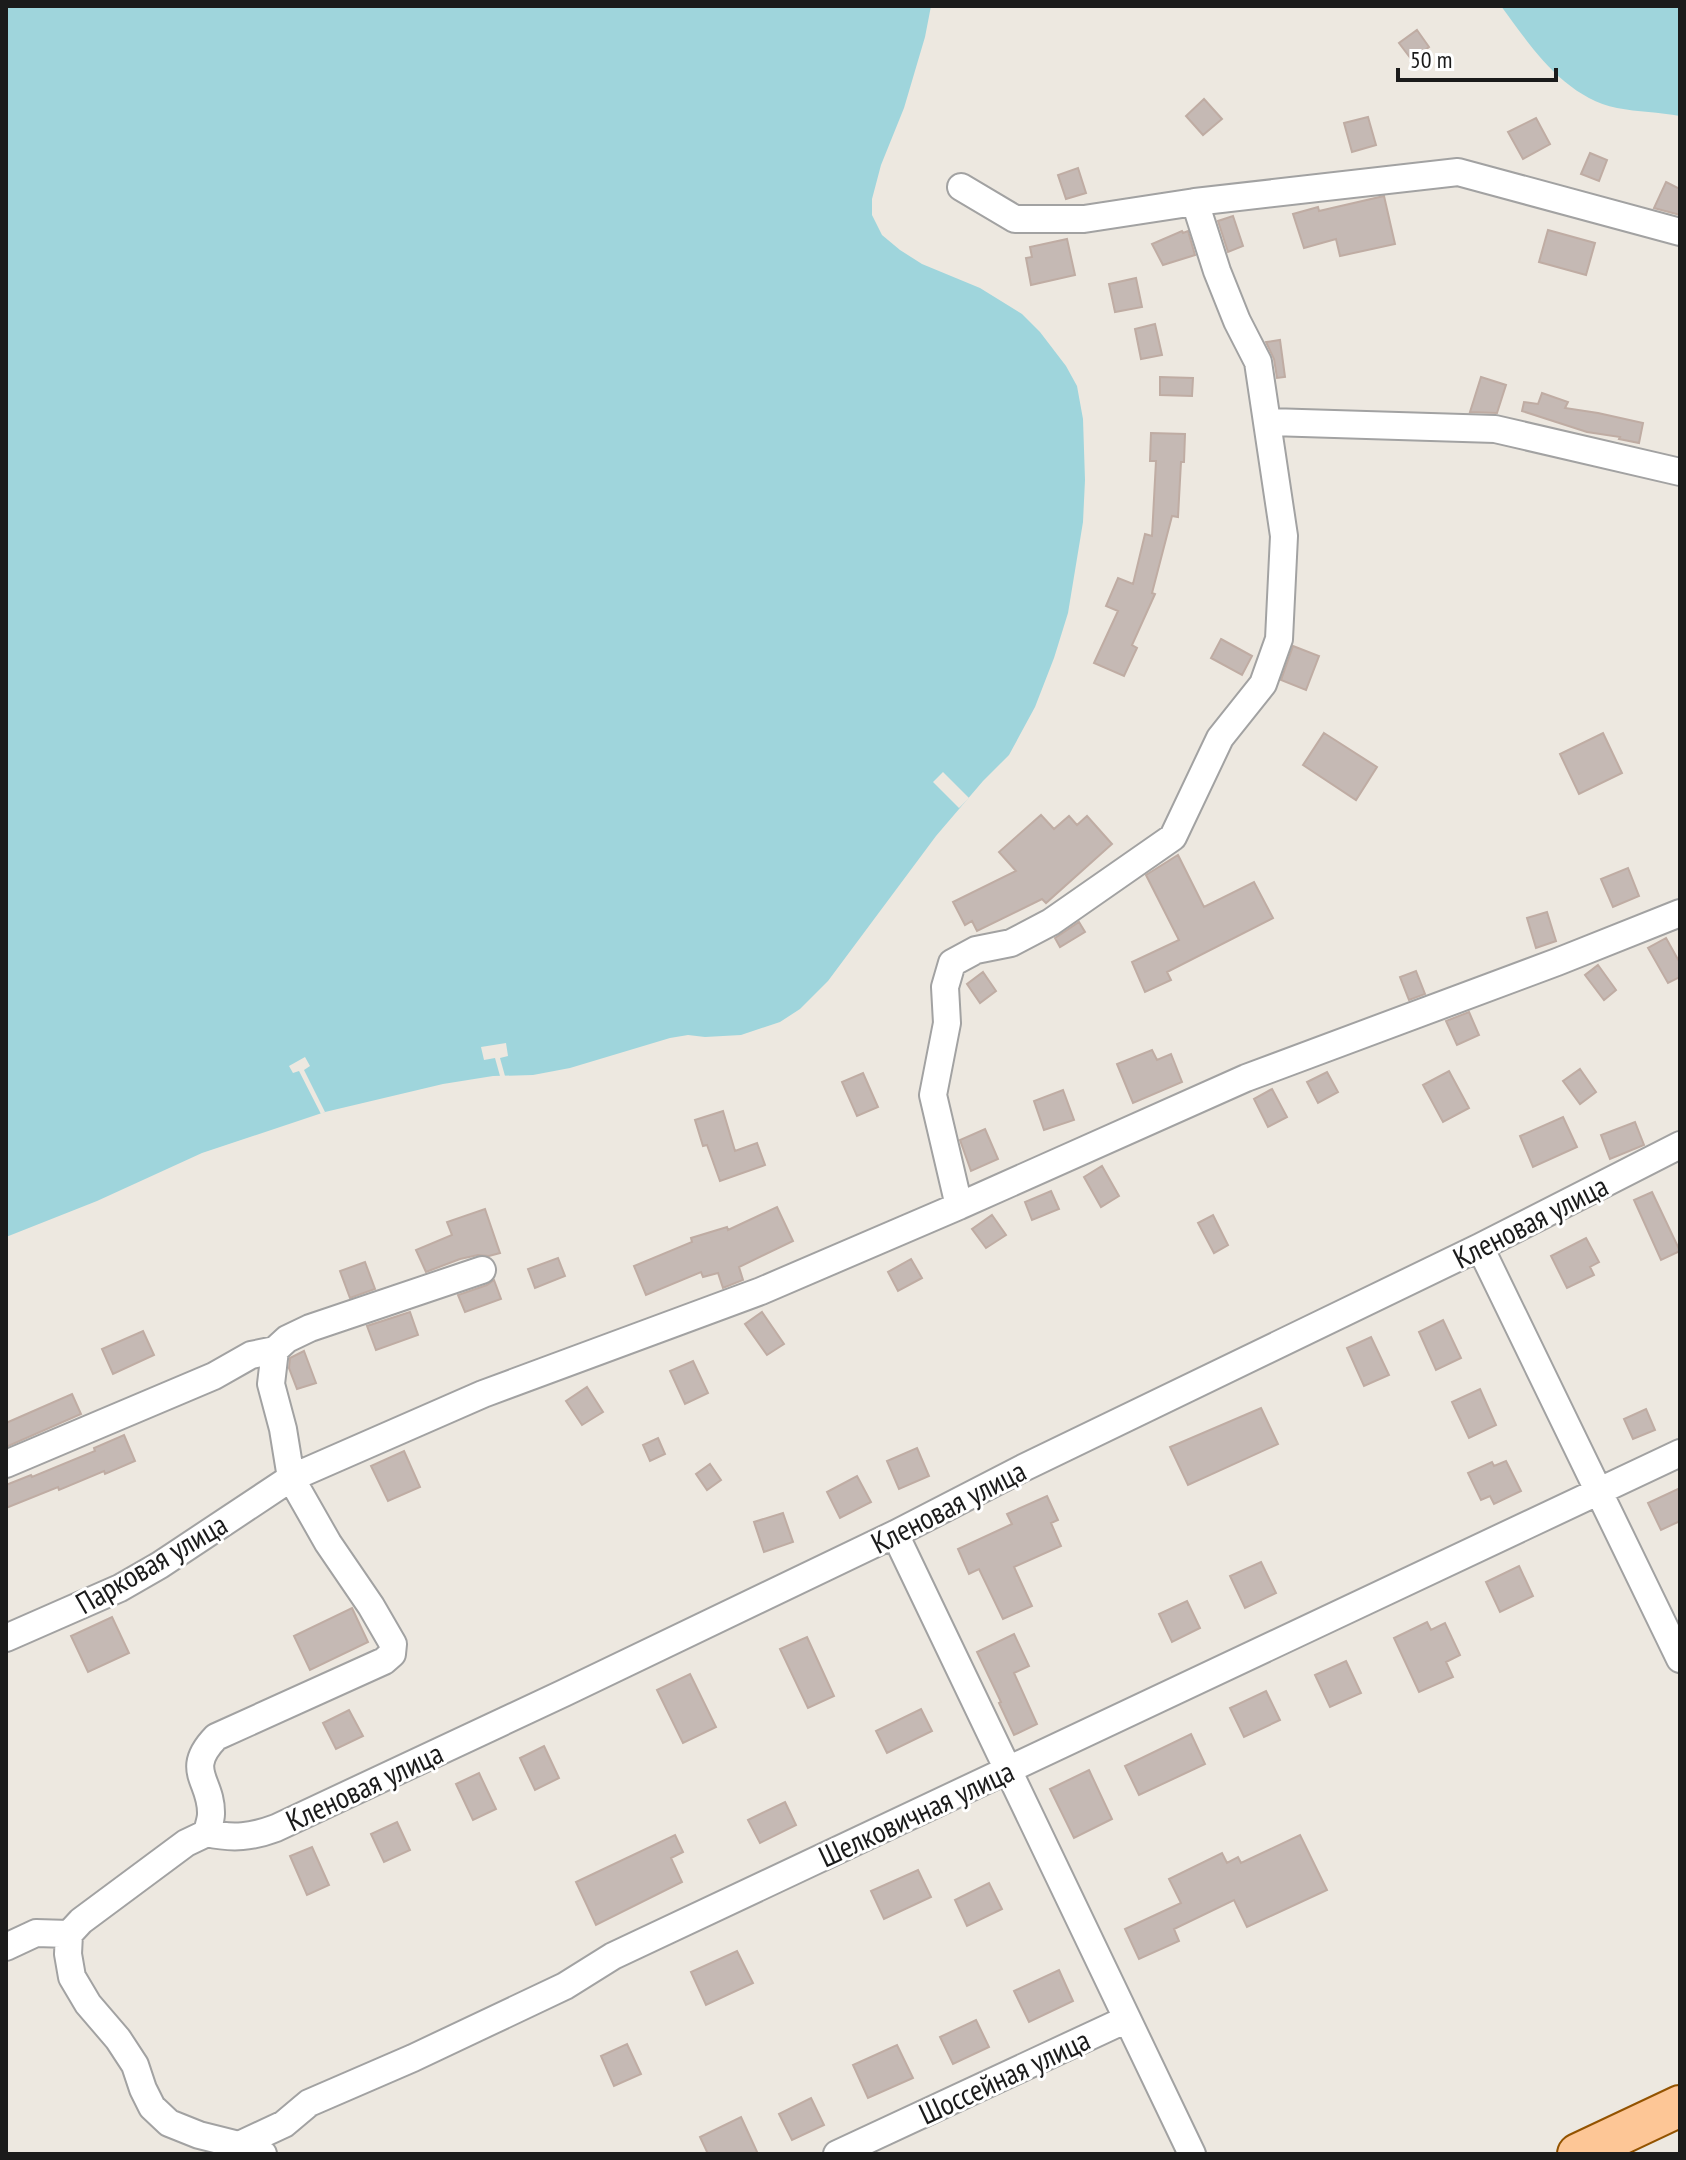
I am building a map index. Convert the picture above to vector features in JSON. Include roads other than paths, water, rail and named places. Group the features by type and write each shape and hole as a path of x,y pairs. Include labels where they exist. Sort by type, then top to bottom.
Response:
{"main road":[{"path":"1578,2154 1680,2106"}],"street":[{"path":"961,187 1015,219 1084,219 1195,202 1458,172 1680,232"},
{"path":"959,1206 933,1095 947,1023 945,987 952,963 976,950 1011,943 1051,922 1173,837 1220,738 1263,684 1279,639 1284,536 1258,362 1217,271 1195,202"},
{"path":"1267,422 1495,429 1680,472"},
{"name":"Парковая улица","path":"6,1638 120,1588 291,1478 483,1394 761,1291 1246,1078 1680,913"},
{"name":"Кленовая улица","path":"207,1833 238,1838 276,1828 895,1534 1023,1468 1480,1247 1680,1145"},
{"path":"1480,1247 1680,1659"},
{"path":"6,1464 214,1376 251,1355 275,1350 287,1339 310,1328 482,1270"},
{"path":"251,2149 169,2123 152,2107 135,2065 118,2039 88,2004 72,1977 68,1954 69,1934 81,1921 186,1843 207,1833 211,1813 200,1775 200,1759 216,1737 384,1661 392,1654 393,1644 328,1543 291,1478 271,1384 275,1350"},
{"name":"Шелковичная улица","path":"251,2149 309,2103 552,1993 613,1956 1680,1453"},
{"path":"895,1534 1192,2154"},
{"path":"6,1947 36,1933 69,1934"},
{"name":"Шоссейная улица","path":"837,2154 1127,2019"}],"water":[{"path":"6,6 931,6 904,108 881,165 872,199 872,215 882,235 900,250 922,264 980,288 1022,314 1066,366 1077,386 1083,419 1083,522 1068,613 1054,658 1035,707 1009,755 936,836 828,981 800,1009 780,1022 741,1035 670,1038 570,1068 443,1084 325,1112 202,1153 97,1201 6,1237"},
{"path":"1501,6 1680,6 1680,116 1617,108 1581,93 1550,68"}]}
